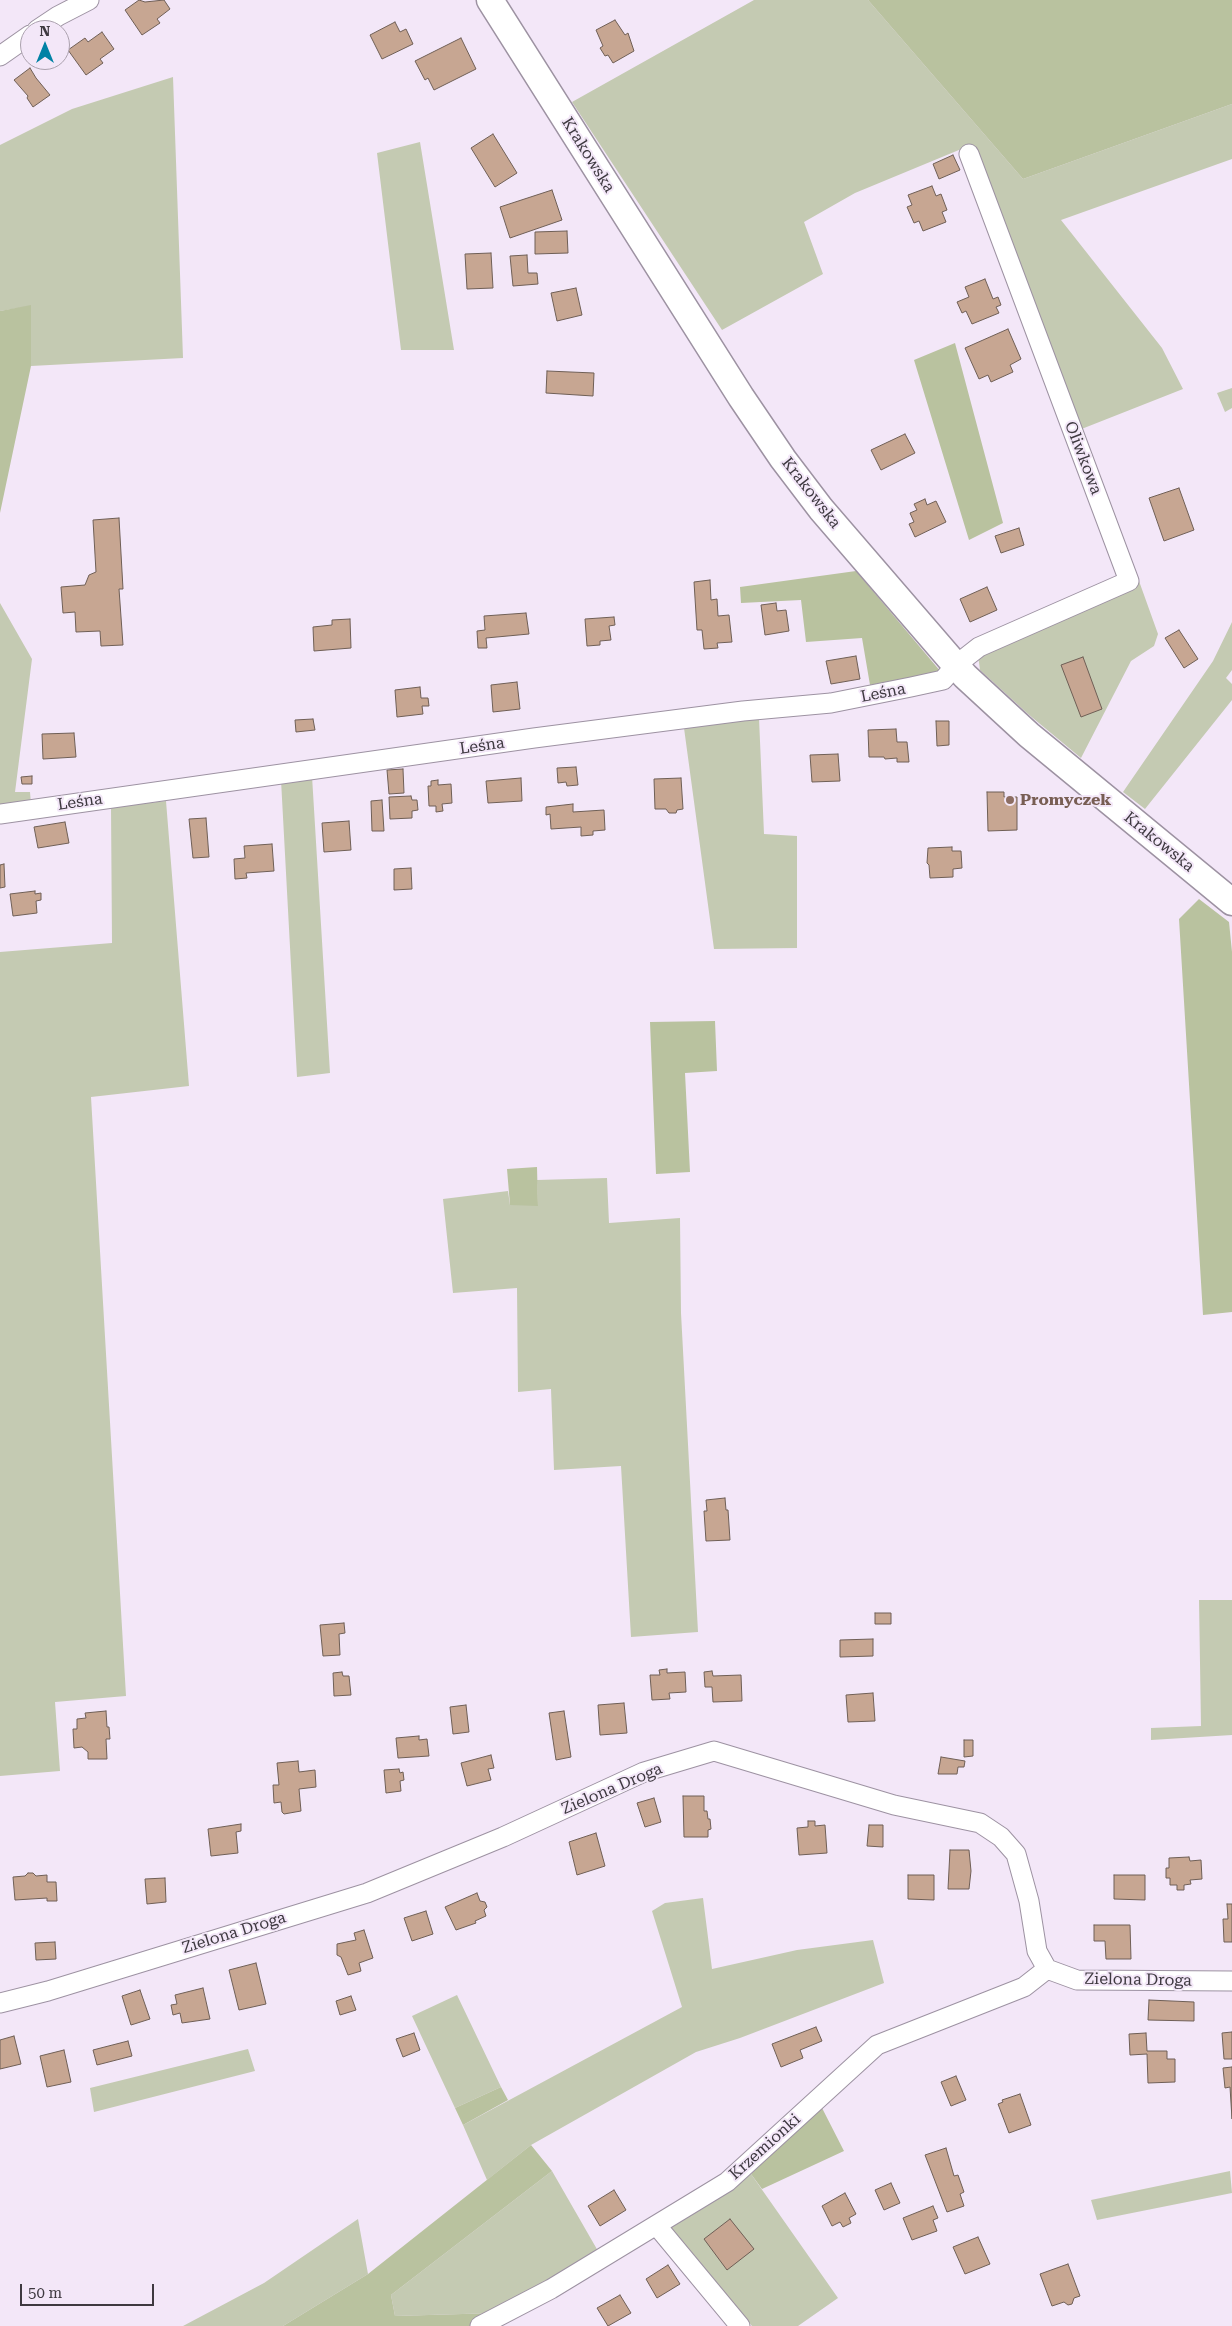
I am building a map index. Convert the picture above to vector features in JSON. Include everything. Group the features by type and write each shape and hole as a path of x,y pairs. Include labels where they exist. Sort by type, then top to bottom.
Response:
{"main road":[{"name":"Krakowska","path":"490,0 763,430 821,509 965,676 1029,735 1232,902"}],"street":[{"path":"52,20 89,0"},
{"path":"0,56 20,42"},
{"name":"Oliwkowa","path":"956,665 979,647 1129,581 969,154"},
{"name":"Leśna","path":"0,814 534,738 743,711 830,703 943,680 956,665"},
{"name":"Zielona Droga","path":"0,2003 48,1991 367,1893 503,1838 644,1772 714,1751 894,1805 980,1823 1001,1837 1016,1854 1028,1901 1037,1951 1047,1969 1077,1980 1232,1981"},
{"name":"Krzemionki","path":"480,2326 551,2289 657,2226 726,2182 877,2045 1024,1987 1047,1969"},
{"path":"657,2226 740,2326"}],"green space":[{"path":"754,0 868,0 1023,179 1232,104 1232,159 1061,220 1162,348 1183,389 1079,430 971,145 855,193 804,222 823,274 722,330 572,102"},
{"path":"868,0 1232,0 1232,104 1023,179"},
{"path":"173,77 183,358 31,366 31,306 0,311 0,145 72,109"},
{"path":"420,142 454,350 401,350 377,153"},
{"path":"31,305 31,366 0,513 0,311"},
{"path":"955,343 1003,523 969,540 914,360"},
{"path":"1232,388 1232,408 1225,412 1217,393"},
{"path":"856,571 941,672 870,685 862,638 806,642 801,600 741,603 740,587"},
{"path":"1139,581 1158,634 1154,646 1131,661 1081,758 1028,714 980,670 978,655"},
{"path":"0,603 32,659 15,792 30,792 31,804 0,808"},
{"path":"1232,622 1232,670 1226,678 1232,684 1232,700 1145,809 1123,792 1213,661"},
{"path":"759,718 764,834 797,836 797,948 714,949 684,728"},
{"path":"312,776 330,1073 297,1077 281,780"},
{"path":"166,801 189,1086 91,1097 126,1696 55,1702 60,1771 0,1776 0,952 112,943 111,807"},
{"path":"1199,899 1229,922 1232,952 1232,1312 1203,1315 1179,919"},
{"path":"715,1021 717,1071 685,1073 690,1172 656,1174 650,1022"},
{"path":"537,1167 538,1206 510,1205 507,1169"},
{"path":"607,1178 609,1223 680,1218 681,1313 698,1632 631,1637 621,1466 554,1470 551,1389 518,1392 517,1288 453,1293 443,1199 508,1191 510,1205 538,1205 537,1180"},
{"path":"1199,1600 1232,1600 1232,1735 1151,1740 1151,1728 1201,1726"},
{"path":"703,1898 712,1969 797,1950 873,1940 884,1983 740,2038 696,2052 531,2145 487,2180 463,2125 682,2007 652,1911 665,1903"},
{"path":"457,1995 501,2087 455,2108 412,2016"},
{"path":"248,2049 255,2071 94,2112 90,2088"},
{"path":"501,2087 508,2100 463,2125 455,2108"},
{"path":"821,2106 844,2151 762,2189 751,2174"},
{"path":"531,2145 552,2171 391,2295 395,2316 496,2313 470,2326 283,2326 368,2274"},
{"path":"552,2171 598,2251 496,2313 395,2316 391,2295"},
{"path":"1230,2171 1232,2193 1097,2220 1091,2200"},
{"path":"751,2174 838,2298 798,2326 752,2326 666,2229"},
{"path":"358,2219 368,2274 283,2326 183,2326 264,2283"}],"building":[{"path":"139,0 145,2 164,0 170,9 157,19 160,23 142,35 125,10"},
{"path":"615,20 625,35 628,33 634,51 613,63 600,48 603,46 596,30"},
{"path":"395,22 400,32 406,29 413,44 382,59 370,35"},
{"path":"102,32 114,49 100,59 103,63 86,75 70,53 70,49 85,38 88,42"},
{"path":"461,38 476,69 434,90 428,78 425,80 415,61"},
{"path":"27,70 31,70 50,95 33,107 27,98 28,96 14,80"},
{"path":"493,134 517,173 495,187 471,148"},
{"path":"953,155 960,170 939,179 933,164"},
{"path":"932,186 936,196 941,194 947,210 942,212 946,222 923,231 919,221 914,223 907,207 912,205 908,195"},
{"path":"552,190 562,220 510,238 500,207"},
{"path":"567,231 568,253 535,254 535,232"},
{"path":"491,253 493,288 467,289 465,254"},
{"path":"527,255 528,273 537,273 538,284 513,286 510,256"},
{"path":"985,279 993,299 998,297 1001,305 996,307 999,313 972,324 966,311 962,313 957,302 969,297 965,287"},
{"path":"576,288 582,315 557,321 551,293"},
{"path":"1008,329 1021,359 1010,365 1013,372 991,382 988,375 979,379 965,348"},
{"path":"547,371 594,373 593,396 546,393"},
{"path":"905,434 915,453 881,470 871,450"},
{"path":"1179,488 1194,530 1164,541 1149,498"},
{"path":"925,499 927,505 936,501 946,522 915,537 909,524 914,522 910,513 917,510 914,504"},
{"path":"119,518 123,589 119,589 123,645 101,646 100,631 76,632 75,612 63,613 61,587 85,585 89,575 96,572 93,520"},
{"path":"1019,528 1024,545 1001,553 995,536"},
{"path":"710,580 711,600 717,599 718,616 729,615 732,642 717,643 718,648 704,649 702,630 697,630 694,582"},
{"path":"987,587 997,610 970,622 960,599"},
{"path":"776,603 777,611 786,610 789,631 765,635 761,605"},
{"path":"526,613 529,634 486,638 487,648 478,648 477,631 485,630 484,616"},
{"path":"614,617 615,625 609,626 611,640 600,641 600,645 587,646 585,619"},
{"path":"350,619 351,648 314,651 313,627 332,625 332,620"},
{"path":"1179,630 1198,659 1184,668 1165,638"},
{"path":"856,656 860,679 831,684 826,661"},
{"path":"1083,657 1102,709 1081,717 1061,665"},
{"path":"517,682 520,709 493,712 491,685"},
{"path":"420,687 421,698 428,698 429,706 422,706 423,714 397,717 395,690"},
{"path":"313,719 315,730 296,732 295,720"},
{"path":"936,721 949,721 949,745 937,746"},
{"path":"896,729 897,742 907,742 909,762 897,762 897,758 869,757 868,730"},
{"path":"74,733 76,757 43,759 42,734"},
{"path":"838,754 840,781 812,782 810,755"},
{"path":"576,767 578,785 567,786 566,782 558,783 557,768"},
{"path":"403,769 404,793 389,794 387,770"},
{"path":"32,776 32,784 22,784 21,777"},
{"path":"521,778 522,801 488,803 486,781"},
{"path":"681,778 683,809 677,810 676,813 669,813 666,809 655,809 654,779"},
{"path":"438,780 438,785 451,784 452,803 442,804 443,811 436,812 436,806 429,806 428,786 431,786 431,781"},
{"path":"987,792 1004,792 1004,797 1017,797 1017,830 988,831"},
{"path":"411,796 412,800 417,800 418,810 412,811 412,818 390,819 389,797"},
{"path":"382,800 384,831 372,831 371,801"},
{"path":"573,804 573,812 604,810 605,830 593,831 593,835 581,836 581,827 551,829 550,814 546,815 546,807"},
{"path":"206,818 209,857 193,858 189,819"},
{"path":"349,821 351,850 324,852 322,823"},
{"path":"65,822 69,843 38,848 34,827"},
{"path":"272,844 274,871 246,873 247,878 235,879 234,859 245,858 244,846"},
{"path":"952,847 952,851 961,851 962,868 953,869 953,877 930,878 929,865 927,863 928,848"},
{"path":"4,864 5,887 0,888 0,865"},
{"path":"411,868 412,889 394,890 394,869"},
{"path":"35,891 35,894 41,893 41,900 36,901 37,913 13,916 10,894"},
{"path":"725,1498 726,1510 728,1510 730,1540 706,1541 704,1511 707,1511 706,1500"},
{"path":"875,1613 891,1613 891,1624 875,1624"},
{"path":"344,1623 345,1633 339,1634 340,1655 323,1656 320,1625"},
{"path":"873,1639 873,1656 840,1657 840,1640"},
{"path":"667,1669 667,1673 685,1672 686,1692 669,1693 670,1699 652,1700 650,1675 660,1675 659,1670"},
{"path":"712,1671 713,1676 741,1675 742,1701 713,1702 712,1687 705,1687 704,1672"},
{"path":"342,1672 343,1676 349,1676 351,1695 334,1696 333,1673"},
{"path":"873,1693 875,1721 848,1722 846,1695"},
{"path":"624,1703 627,1733 600,1735 598,1705"},
{"path":"466,1705 469,1732 453,1734 450,1707"},
{"path":"106,1711 110,1739 106,1739 107,1759 88,1759 88,1752 82,1747 74,1748 73,1729 77,1729 77,1719 86,1718 85,1713"},
{"path":"564,1711 571,1757 556,1760 549,1713"},
{"path":"419,1736 419,1740 427,1739 429,1756 398,1758 396,1738"},
{"path":"964,1740 973,1740 973,1756 964,1757"},
{"path":"491,1755 494,1768 488,1769 491,1780 467,1786 461,1763"},
{"path":"941,1757 965,1761 964,1767 958,1767 957,1774 938,1774"},
{"path":"298,1761 299,1772 315,1770 316,1787 299,1789 301,1811 284,1814 281,1802 274,1803 273,1785 279,1785 277,1763"},
{"path":"399,1769 400,1773 403,1772 404,1780 400,1781 401,1791 386,1793 384,1770"},
{"path":"683,1796 704,1796 704,1811 707,1811 711,1829 708,1830 708,1837 684,1837"},
{"path":"654,1798 661,1822 645,1827 637,1803"},
{"path":"808,1821 815,1821 815,1826 825,1825 827,1853 799,1855 797,1828 808,1827"},
{"path":"241,1824 241,1831 236,1832 238,1853 211,1856 208,1829"},
{"path":"869,1825 883,1825 883,1847 867,1846"},
{"path":"596,1833 605,1866 577,1875 569,1842"},
{"path":"950,1850 969,1850 971,1871 969,1889 948,1889"},
{"path":"1189,1857 1190,1861 1201,1860 1202,1879 1190,1880 1191,1884 1184,1885 1184,1890 1177,1890 1177,1885 1170,1885 1170,1878 1166,1878 1169,1858"},
{"path":"28,1873 33,1873 36,1876 47,1875 47,1882 56,1882 57,1901 47,1901 47,1898 15,1900 13,1877 25,1876"},
{"path":"908,1875 934,1875 934,1900 908,1899"},
{"path":"1114,1875 1145,1875 1145,1900 1114,1899"},
{"path":"165,1878 166,1902 147,1904 145,1879"},
{"path":"477,1893 480,1901 485,1902 487,1907 484,1910 486,1916 475,1921 476,1923 456,1930 445,1907"},
{"path":"1227,1904 1232,1904 1232,1942 1224,1942 1223,1919 1228,1919"},
{"path":"426,1911 433,1934 412,1941 404,1918"},
{"path":"1094,1925 1130,1925 1131,1959 1106,1959 1105,1941 1094,1941"},
{"path":"364,1930 373,1958 359,1963 361,1971 348,1975 341,1957 337,1955 337,1944 356,1940 354,1933"},
{"path":"55,1942 56,1959 36,1960 35,1943"},
{"path":"256,1963 266,2004 239,2010 229,1970"},
{"path":"203,1988 210,2019 182,2023 180,2013 173,2015 171,2005 177,2004 175,1995"},
{"path":"140,1990 150,2019 131,2025 122,1996"},
{"path":"351,1996 356,2010 340,2015 336,2001"},
{"path":"1149,2000 1194,2002 1194,2021 1148,2020"},
{"path":"816,2027 822,2041 800,2050 803,2058 781,2067 772,2044"},
{"path":"1232,2032 1232,2059 1224,2059 1222,2033"},
{"path":"414,2033 420,2050 403,2057 396,2039"},
{"path":"1146,2033 1147,2051 1167,2051 1167,2059 1175,2059 1175,2082 1148,2083 1147,2054 1130,2055 1129,2034"},
{"path":"14,2036 21,2064 0,2069 0,2040"},
{"path":"128,2041 132,2056 97,2065 93,2050"},
{"path":"64,2050 71,2082 47,2087 40,2056"},
{"path":"1232,2067 1232,2119 1230,2087 1225,2088 1223,2068"},
{"path":"956,2076 966,2100 951,2106 941,2082"},
{"path":"1020,2094 1031,2125 1009,2133 998,2104 1003,2102 1002,2100"},
{"path":"946,2148 954,2176 958,2175 964,2192 960,2194 964,2206 947,2212 925,2155"},
{"path":"891,2183 900,2203 884,2210 875,2190"},
{"path":"614,2190 626,2210 600,2226 588,2206"},
{"path":"845,2193 856,2214 849,2218 851,2223 843,2227 840,2222 832,2226 822,2206"},
{"path":"933,2206 938,2218 933,2220 937,2231 912,2240 903,2218"},
{"path":"730,2219 754,2249 727,2270 704,2239"},
{"path":"978,2237 990,2264 965,2274 953,2247"},
{"path":"1068,2264 1080,2296 1074,2298 1072,2304 1068,2305 1064,2302 1052,2306 1040,2274"},
{"path":"668,2265 680,2284 657,2298 646,2279"},
{"path":"620,2295 631,2313 608,2326 597,2308"}],"place":[{"name":"Promyczek","path":"1010,800"}]}
